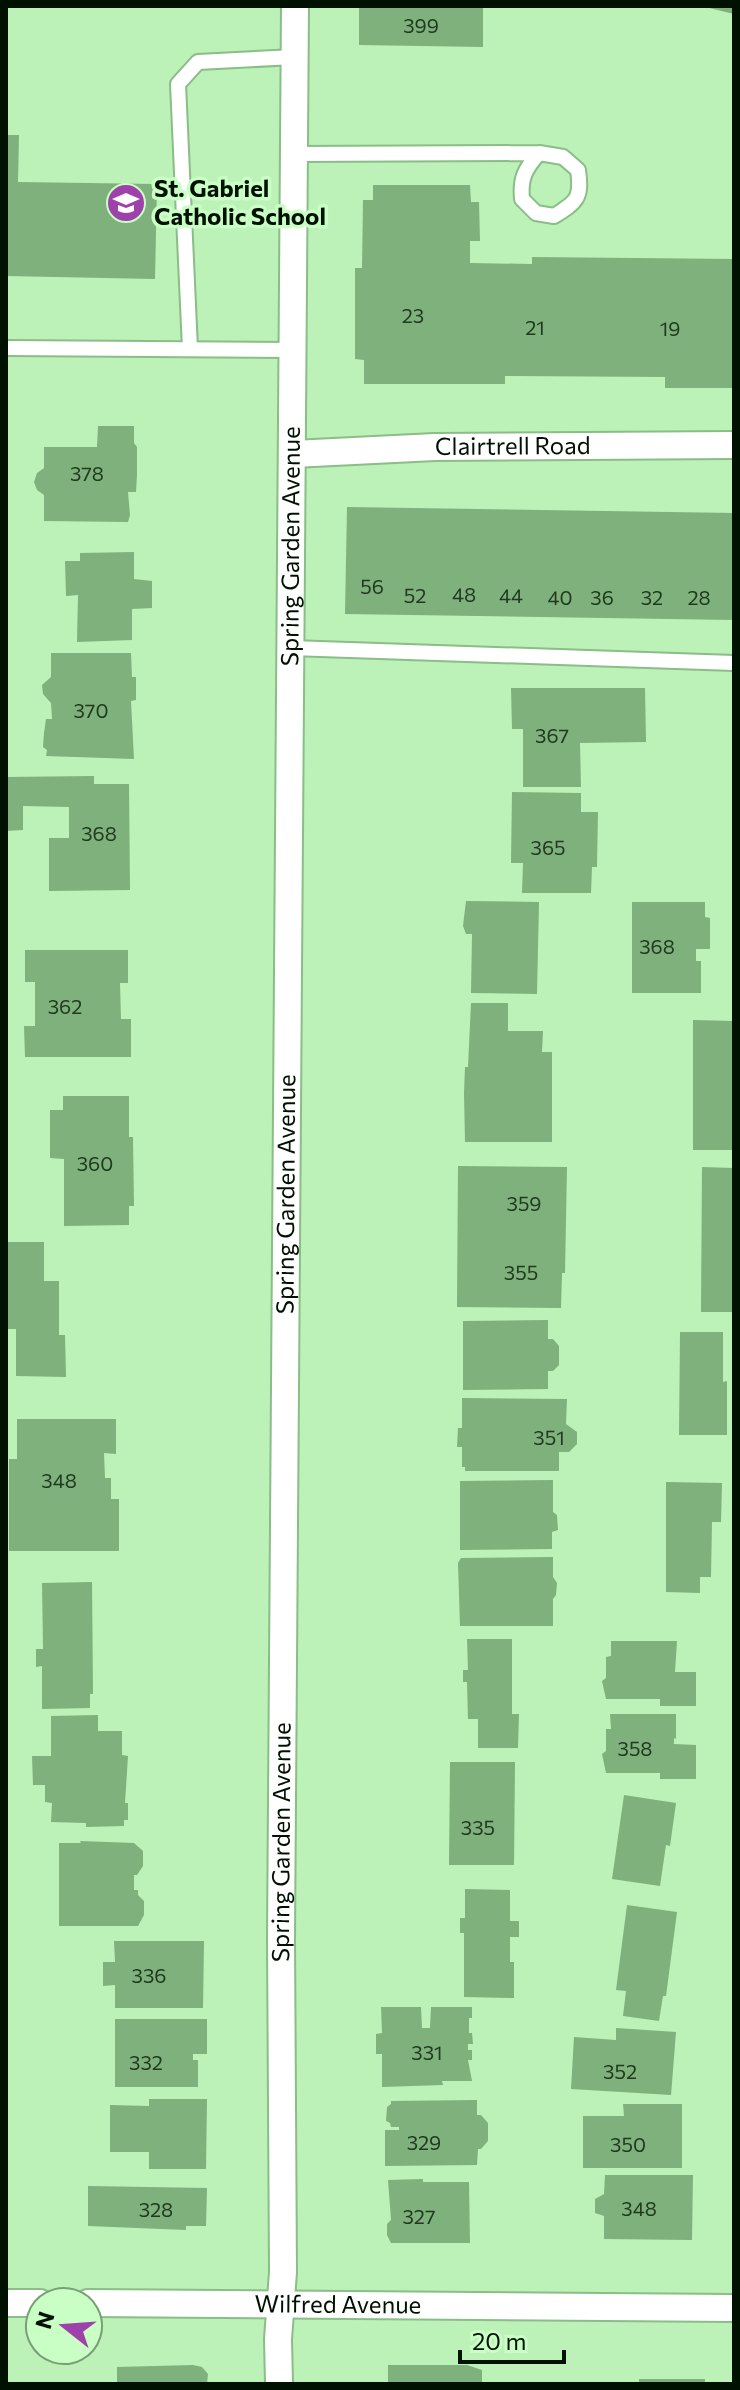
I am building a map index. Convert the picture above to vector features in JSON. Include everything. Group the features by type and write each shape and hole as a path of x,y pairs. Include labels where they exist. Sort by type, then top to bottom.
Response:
{"street":[{"name":"Spring Garden Avenue","path":"279,2384 283,2272 281,1938 295,6"},
{"name":"Clairtrell Road","path":"293,454 435,447 734,445"},
{"name":"Wilfred Avenue","path":"104,2303 734,2308"}],"lane":[{"path":"190,349 178,84 198,62 295,57"},
{"path":"294,154 539,153 563,157 578,170 581,190 572,205 554,216 536,213 522,199 521,180 539,153"},
{"path":"6,348 293,350"},
{"path":"291,648 734,663"}],"building":[{"path":"359,6 483,6 483,47 359,45"},
{"path":"734,6 734,14 705,7"},
{"path":"6,135 19,135 18,182 157,184 155,279 6,276"},
{"path":"373,185 470,185 471,202 479,202 480,241 470,241 470,263 532,264 532,257 734,259 734,388 665,388 665,377 505,376 505,384 364,384 364,360 355,359 355,268 362,268 363,200 373,200"},
{"path":"98,426 134,426 136,492 128,492 128,522 44,521 44,495 37,490 34,482 37,473 44,468 44,447 97,447"},
{"path":"347,507 734,513 734,620 345,614"},
{"path":"134,552 134,579 152,581 152,608 132,609 132,640 77,642 78,595 66,596 65,561 80,561 80,553"},
{"path":"51,653 131,653 132,677 136,677 136,700 131,701 134,759 46,756 47,750 43,747 46,719 52,719 51,703 43,694 42,685 51,677"},
{"path":"511,688 645,688 646,742 580,743 581,787 523,787 523,729 512,729"},
{"path":"94,776 94,784 129,784 130,890 49,891 49,838 69,838 69,807 23,806 23,830 6,831 6,777"},
{"path":"512,792 581,793 581,812 598,812 597,867 592,867 591,893 522,893 523,863 511,863"},
{"path":"466,901 539,902 537,994 471,993 472,934 466,934 463,926"},
{"path":"632,902 705,902 705,917 710,918 710,949 696,949 696,961 701,961 701,993 632,993"},
{"path":"25,950 128,950 128,983 120,983 121,1019 131,1019 131,1057 25,1057 24,1026 35,1026 35,982 25,982"},
{"path":"471,1003 508,1003 508,1031 543,1031 542,1052 552,1052 552,1142 465,1142 465,1067 468,1067"},
{"path":"693,1020 734,1021 734,1150 693,1150"},
{"path":"63,1096 129,1096 134,1206 129,1206 129,1225 64,1226 64,1159 50,1158 50,1110 63,1110"},
{"path":"458,1166 567,1167 565,1273 562,1273 561,1308 457,1307"},
{"path":"702,1167 734,1168 734,1312 701,1312"},
{"path":"6,1242 44,1242 44,1281 59,1281 59,1335 65,1335 66,1377 16,1376 16,1329 6,1329"},
{"path":"548,1320 548,1339 553,1339 559,1346 559,1365 548,1371 548,1389 463,1390 463,1321"},
{"path":"680,1332 723,1332 727,1435 679,1435"},
{"path":"462,1398 567,1399 566,1424 577,1432 577,1444 569,1452 559,1452 559,1471 465,1471 462,1467 462,1447 457,1447 458,1428 462,1428"},
{"path":"17,1419 116,1419 116,1454 104,1453 105,1478 111,1478 111,1499 119,1499 119,1551 9,1551 9,1459 17,1459"},
{"path":"553,1480 553,1512 557,1515 558,1530 552,1532 552,1549 460,1550 460,1481"},
{"path":"666,1482 722,1483 721,1522 712,1522 711,1577 700,1577 700,1593 666,1592"},
{"path":"553,1557 553,1577 557,1583 553,1599 553,1626 460,1626 458,1563 461,1558"},
{"path":"92,1582 93,1694 90,1694 90,1708 42,1709 42,1666 36,1667 36,1649 43,1649 42,1583"},
{"path":"467,1639 512,1639 512,1714 519,1714 518,1748 478,1748 478,1719 468,1719 467,1682 463,1682 463,1670 468,1670"},
{"path":"611,1641 677,1641 675,1672 696,1672 696,1706 660,1706 660,1699 606,1699 602,1681 606,1678 606,1657 611,1656"},
{"path":"610,1714 676,1714 674,1744 696,1745 696,1779 660,1779 660,1773 606,1773 602,1754 606,1751 606,1729 611,1729"},
{"path":"98,1715 98,1731 122,1731 122,1755 128,1756 125,1803 128,1803 128,1820 124,1820 124,1826 86,1827 86,1823 51,1822 52,1803 45,1802 45,1785 33,1785 32,1756 51,1756 51,1716"},
{"path":"450,1762 515,1762 514,1865 449,1865"},
{"path":"624,1795 676,1803 660,1886 612,1879"},
{"path":"59,1843 134,1843 143,1851 143,1866 134,1875 134,1890 138,1890 144,1901 144,1915 138,1926 59,1926"},
{"path":"465,1889 510,1890 510,1921 519,1921 519,1937 510,1937 514,1998 464,1997 464,1933 460,1933 460,1918 465,1918"},
{"path":"627,1905 677,1912 666,1996 663,1996 659,2021 623,2016 626,1991 616,1990"},
{"path":"114,1941 204,1941 203,2008 115,2008 115,1985 103,1986 103,1962 115,1962"},
{"path":"381,2007 421,2007 422,2028 430,2028 431,2007 472,2007 469,2033 472,2033 473,2044 468,2044 468,2050 472,2050 472,2060 468,2060 472,2081 382,2087 382,2054 376,2054 376,2034 382,2033"},
{"path":"115,2019 207,2019 207,2054 193,2054 193,2060 198,2060 198,2087 115,2087"},
{"path":"616,2028 676,2032 671,2095 571,2089 574,2037 616,2040"},
{"path":"149,2099 207,2099 206,2169 149,2169 149,2152 110,2152 110,2105 149,2106"},
{"path":"477,2100 477,2115 488,2123 488,2141 478,2149 477,2165 385,2166 385,2130 399,2130 399,2127 391,2127 386,2121 387,2107 391,2101"},
{"path":"623,2104 682,2104 682,2168 583,2168 583,2116 624,2116"},
{"path":"605,2175 693,2175 692,2240 604,2239 604,2216 595,2213 595,2199 604,2194"},
{"path":"423,2179 423,2182 469,2182 470,2243 391,2243 387,2235 387,2224 391,2220 388,2180"},
{"path":"88,2186 207,2188 206,2226 186,2226 186,2230 88,2226"},
{"path":"388,2365 467,2365 482,2370 482,2384 388,2384"},
{"path":"117,2367 202,2367 208,2374 207,2384 117,2384"},
{"path":"639,2379 705,2379 705,2384 639,2384"}],"place":[{"name":"St. Gabriel Catholic School","path":"126,203"}]}
